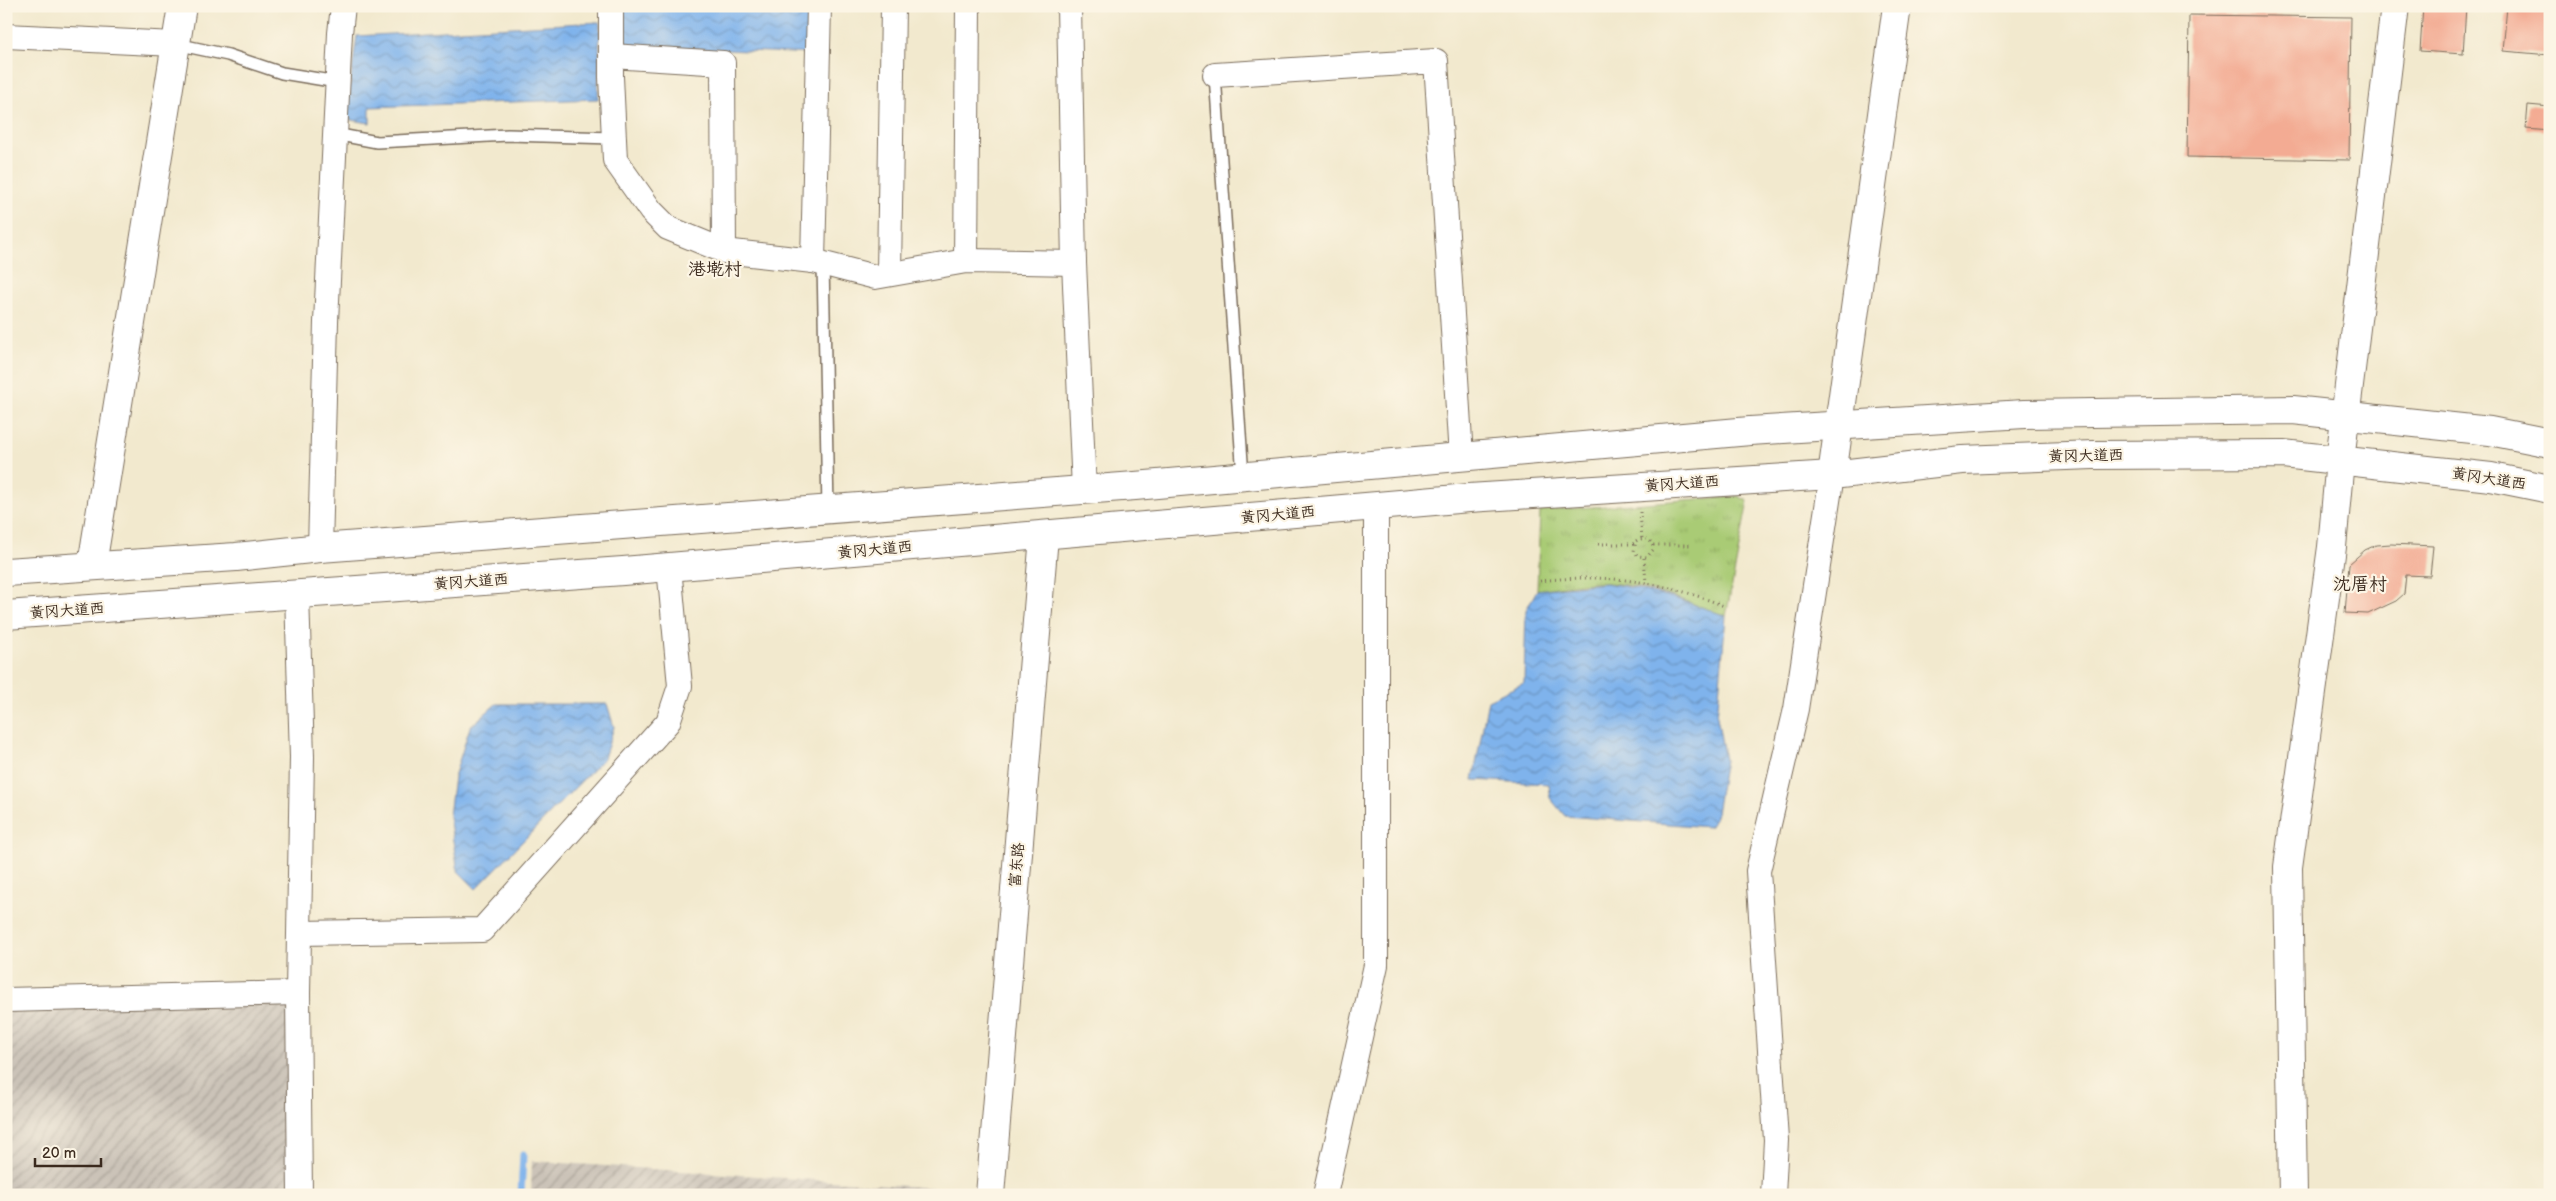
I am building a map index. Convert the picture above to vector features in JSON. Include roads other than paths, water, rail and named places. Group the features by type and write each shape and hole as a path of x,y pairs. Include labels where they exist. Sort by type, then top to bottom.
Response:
{"main road":[{"path":"92,565 182,6"},
{"path":"1832,474 1897,6"},
{"path":"2292,1195 2288,867 2332,547 2340,460 2395,6"},
{"path":"6,572 236,557 320,548 1084,490 1750,431 2024,414 2293,410 2490,431 2550,443"},
{"name":"黄冈大道西","path":"6,615 669,567 1469,498 1832,474 1962,460 2093,456 2283,454 2491,477 2550,489"},
{"name":"富东路","path":"990,1195 1044,536"}],"street":[{"path":"320,548 326,322 337,82 344,6"},
{"path":"611,6 614,160 651,211 668,228 724,251 818,263 875,277 966,261 1074,263"},
{"path":"818,263 819,6"},
{"path":"889,274 893,6"},
{"path":"966,261 968,6"},
{"path":"1069,6 1074,263 1084,490"},
{"path":"6,36 175,44"},
{"path":"611,56 723,63 724,251"},
{"path":"1215,75 1436,61 1461,456"},
{"path":"1773,1195 1776,1140 1758,871 1796,709 1832,474"},
{"path":"1325,1195 1376,965 1376,506"},
{"path":"300,933 482,930 668,722 680,686 669,567"},
{"path":"298,594 302,757 298,993 300,1195"},
{"path":"6,1000 298,993"}],"lane":[{"path":"175,44 228,55 282,73 337,82"},
{"path":"1215,75 1243,476"},
{"path":"335,134 377,142 508,135 613,138"},
{"path":"818,263 828,509"}],"water":[{"path":"620,6 813,6 811,54 620,45"},
{"path":"600,22 598,99 370,107 370,123 345,119 357,36"},
{"path":"1605,583 1667,596 1726,616 1717,717 1725,760 1715,819 1709,827 1565,816 1550,798 1549,784 1473,780 1488,700 1524,683 1526,610 1537,590"},
{"path":"496,704 607,704 614,727 604,758 476,889 458,871 449,816 454,777 470,727"}],"waterway":[{"path":"521,1195 523,1154"}],"district":[{"name":"港墘村","path":"715,269"},
{"name":"沈厝村","path":"2360,584"}]}
